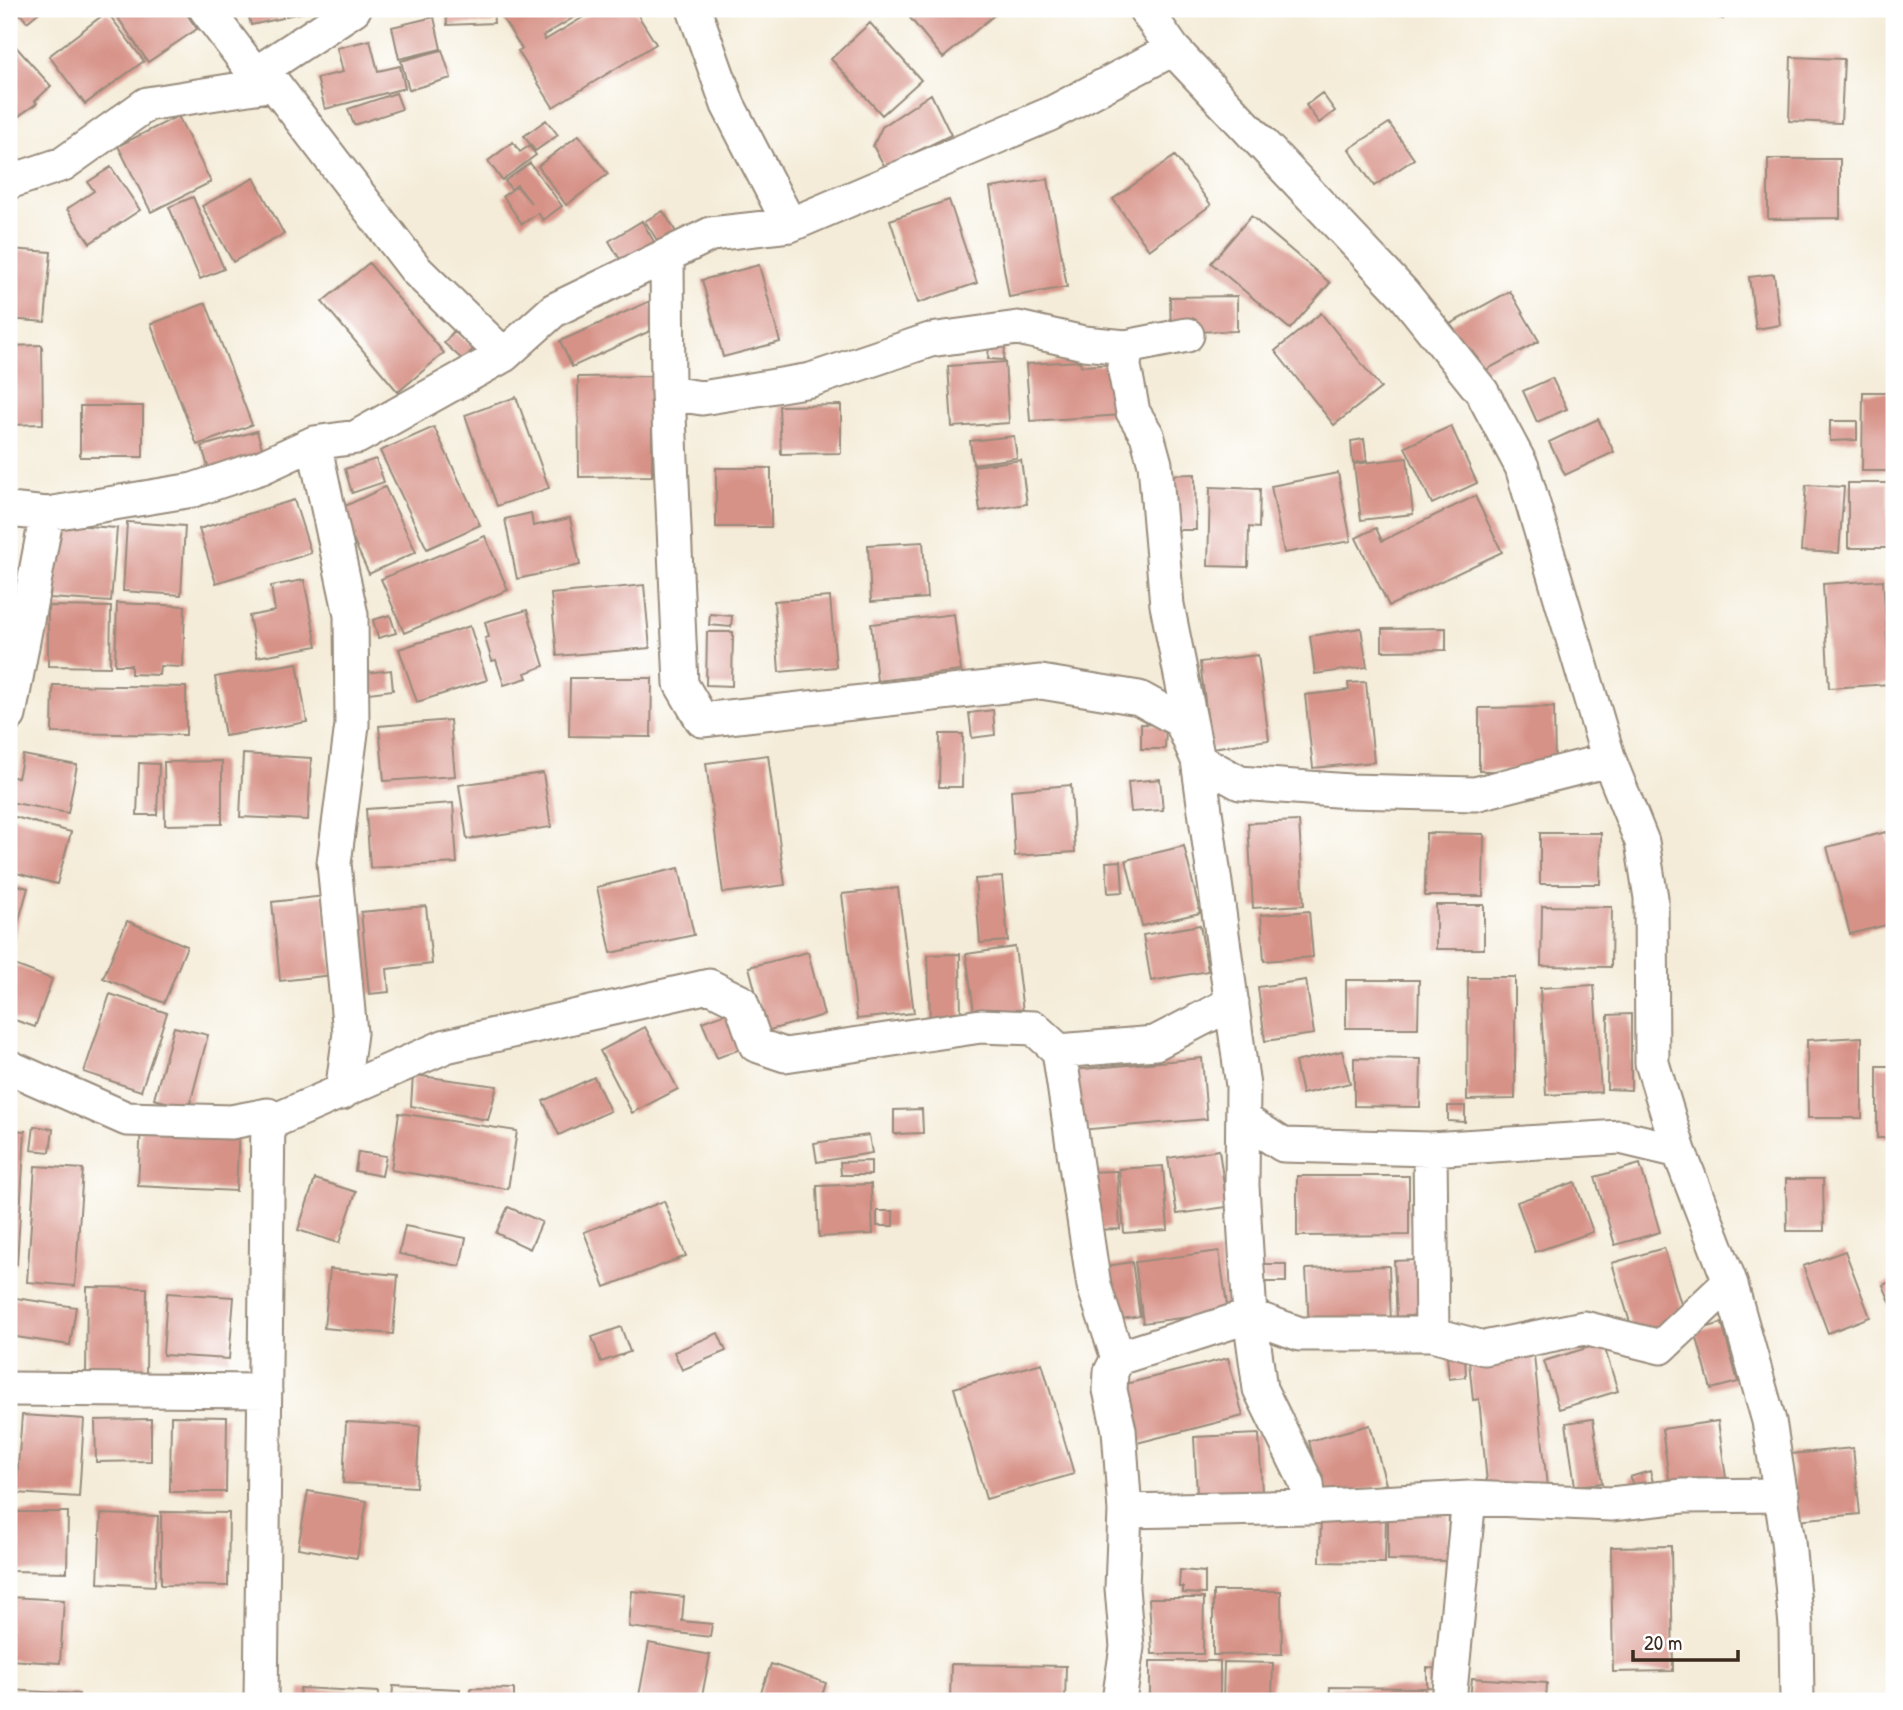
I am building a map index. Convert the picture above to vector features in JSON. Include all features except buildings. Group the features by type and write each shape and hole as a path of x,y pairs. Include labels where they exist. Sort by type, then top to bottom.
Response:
{"street":[{"path":"206,9 417,271 505,355"},
{"path":"9,182 63,164 147,103 265,79 354,9"},
{"path":"694,9 728,105 790,225"},
{"path":"1145,9 1173,49 1403,293 1482,392 1522,467 1609,760 1642,842 1651,898 1652,1063 1679,1151 1730,1282 1764,1400 1782,1495 1796,1626 1797,1701"},
{"path":"9,510 47,514 193,490 262,467 314,443 357,436 505,355 554,310 711,234 790,225 1049,114 1173,49"},
{"path":"667,256 668,393 681,684 702,720 1041,682 1139,698 1181,721 1198,760 1240,783 1349,791 1475,794 1609,760"},
{"path":"668,393 702,398 811,380 930,340 1018,328 1084,343 1126,346 1187,335"},
{"path":"1126,346 1124,366 1133,412 1147,435 1154,464 1167,606 1198,760 1243,1086 1242,1174 1250,1316 1260,1389 1307,1485 1309,1507"},
{"path":"314,443 351,615 352,725 334,863 350,1033 342,1093"},
{"path":"9,715 47,514"},
{"path":"9,1067 127,1119 231,1122 268,1115 276,1120 446,1046 709,986 741,1002 756,1045 785,1055 981,1026 1034,1028 1059,1051 1094,1286 1118,1358 1111,1372 1110,1390 1119,1430 1125,1510 1122,1588 1127,1647 1119,1701"},
{"path":"1059,1051 1154,1043 1232,1003"},
{"path":"261,1701 268,1115"},
{"path":"1242,1119 1283,1145 1430,1149 1620,1137 1679,1151"},
{"path":"1242,1174 1283,1145"},
{"path":"1430,1149 1432,1334"},
{"path":"1118,1358 1250,1316 1300,1334 1432,1334 1483,1348 1584,1328 1661,1347 1730,1282"},
{"path":"9,1389 265,1391"},
{"path":"1125,1510 1309,1507 1469,1498 1611,1504 1683,1496 1782,1495"},
{"path":"1448,1701 1469,1498"}]}
